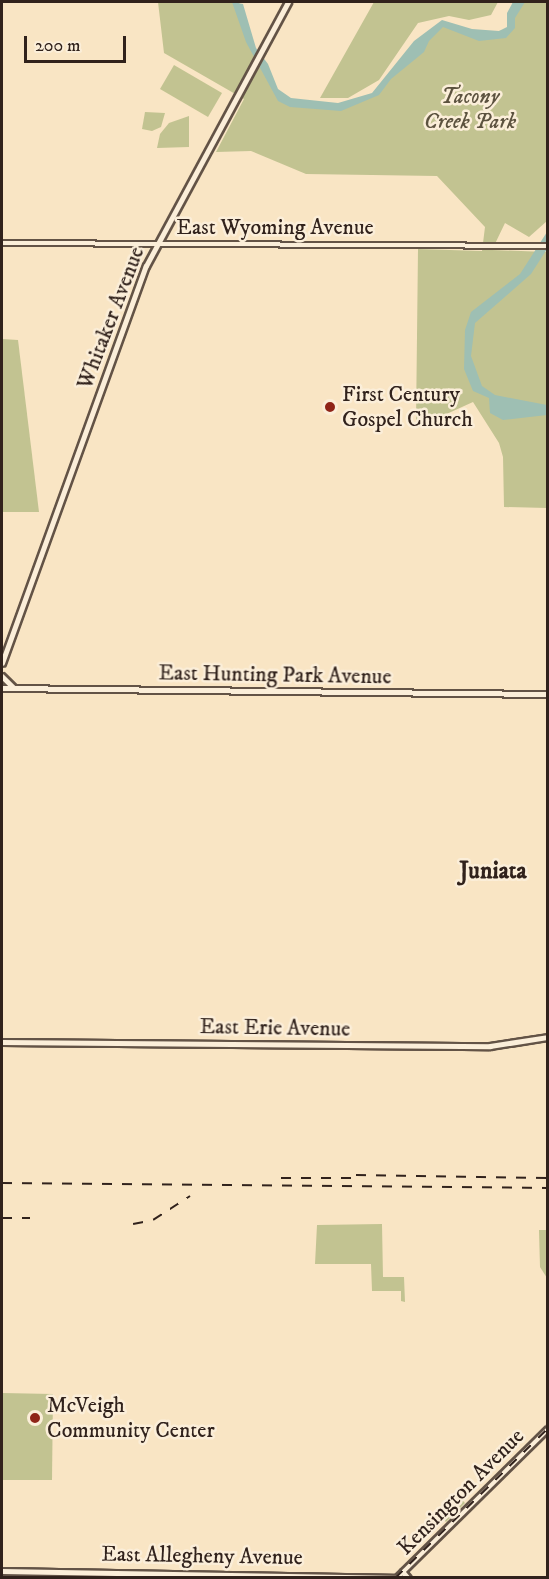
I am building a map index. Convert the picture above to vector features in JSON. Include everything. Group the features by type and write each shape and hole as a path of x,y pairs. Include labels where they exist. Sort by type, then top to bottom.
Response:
{"main road":[{"name":"Whitaker Avenue","path":"2,663 141,279 288,2"},
{"path":"2,676 16,688"},
{"name":"East Hunting Park Avenue","path":"2,688 548,694"},
{"name":"East Erie Avenue","path":"2,1042 495,1046 548,1037"},
{"name":"East Allegheny Avenue","path":"2,1571 400,1576"},
{"path":"372,1574 381,1578"},
{"path":"400,1576 408,1578"}],"street":[{"name":"East Wyoming Avenue","path":"2,243 548,246"},
{"name":"Kensington Avenue","path":"400,1576 548,1429"}],"green space":[{"name":"Tacony Creek Park","path":"158,2 239,2 250,39 279,94 292,103 333,108 369,98 411,47 443,22 479,34 512,29 516,2 547,2 547,221 529,237 505,223 492,250 547,252 547,508 504,507 503,457 499,443 473,402 420,426 416,423 418,249 482,251 485,227 437,176 306,174 251,151 216,152 244,99 164,53"},
{"path":"374,2 498,2 491,15 469,20 449,16 418,23 379,80 348,98 320,98"},
{"path":"174,65 222,93 208,117 160,89"},
{"path":"145,112 165,113 161,127 152,131 142,129"},
{"path":"189,116 189,147 157,148 160,134 169,123"},
{"path":"2,339 18,340 39,512 2,512"},
{"path":"382,1224 383,1277 404,1277 405,1302 401,1301 401,1291 372,1291 371,1264 315,1264 317,1225"},
{"path":"539,1230 547,1230 547,1278 540,1267"},
{"path":"2,1393 53,1394 52,1480 2,1480"},
{"path":"458,1496 465,1503 446,1522 439,1515"}],"water":[{"path":"232,2 243,4 256,48 268,64 278,89 291,98 338,103 372,93 414,41 442,20 472,29 499,31 507,27 507,13 513,2 525,2 515,18 515,28 506,38 479,41 443,27 429,41 424,52 391,79 379,95 341,111 290,107 278,101 246,42"},
{"path":"547,232 547,249 531,274 475,323 471,356 482,386 495,395 547,405 547,415 503,420 490,413 489,398 473,391 464,369 465,330 471,312 520,274"}],"railway":[{"path":"356,1175 548,1178"},
{"path":"281,1178 356,1178"},
{"path":"2,1183 548,1188"},
{"path":"133,1224 153,1220 190,1196"},
{"path":"2,1218 30,1218"},
{"path":"395,1578 548,1428"}],"place":[{"name":"First Century Gospel Church","path":"330,407"},
{"name":"McVeigh Community Center","path":"35,1418"}],"district":[{"name":"Juniata","path":"493,872"}]}
